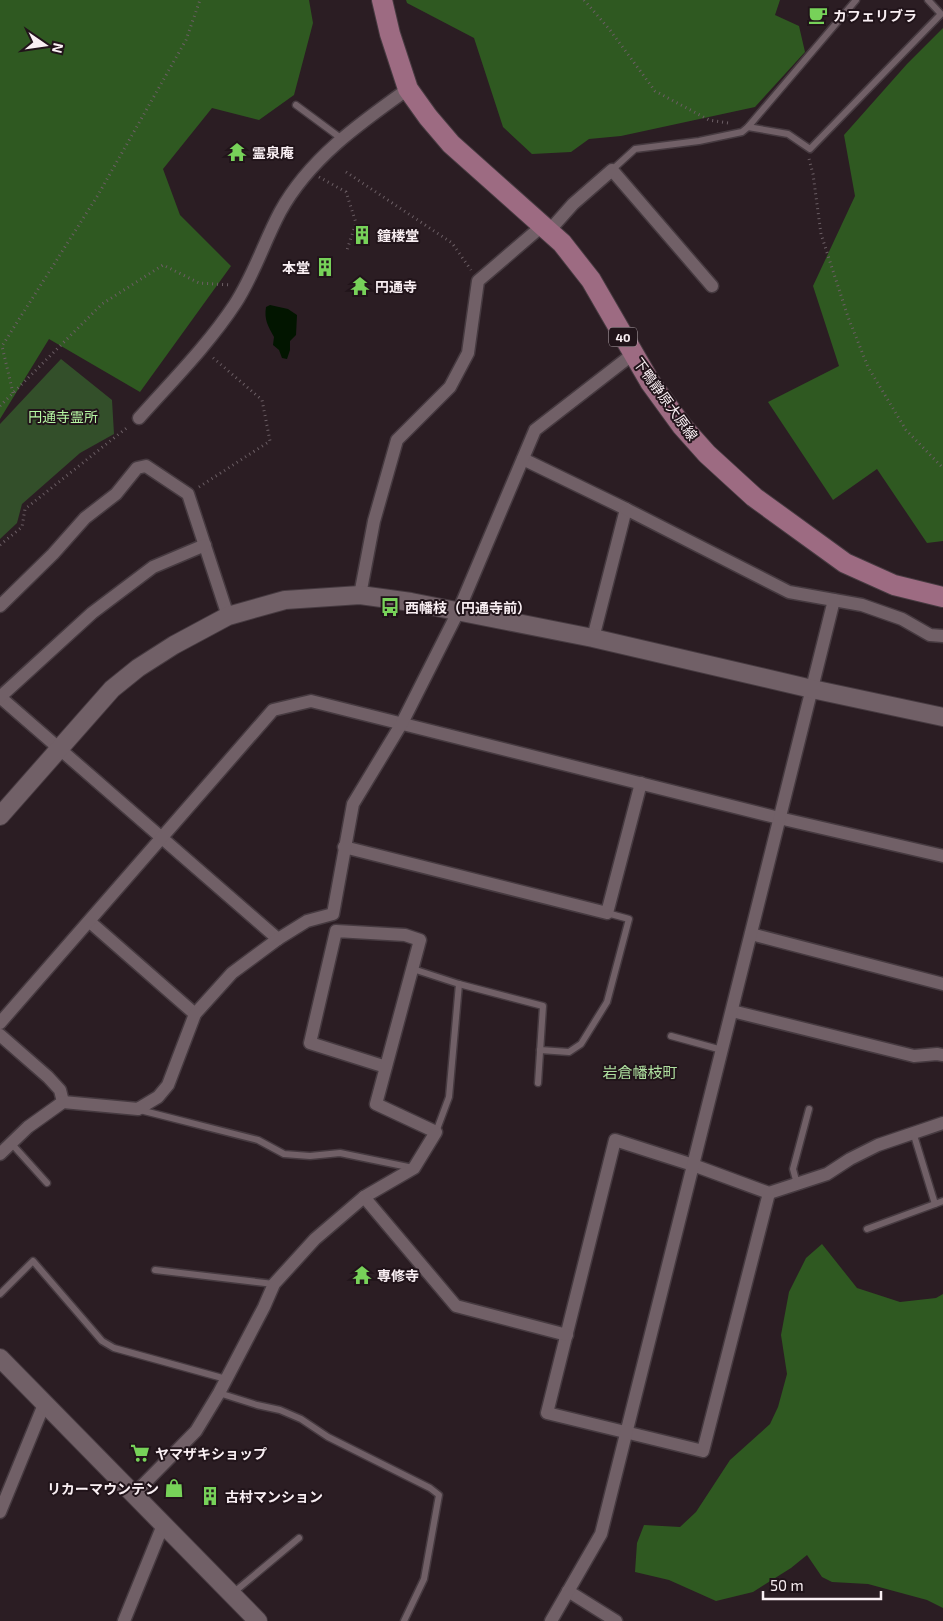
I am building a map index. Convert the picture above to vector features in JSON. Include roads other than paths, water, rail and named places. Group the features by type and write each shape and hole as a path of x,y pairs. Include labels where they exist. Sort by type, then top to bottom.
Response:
{"main road":[{"name":"下鴨静原大原線","path":"382,0 390,34 408,89 428,118 451,144 562,243 591,280 650,382 682,426 707,454 754,497 844,564 894,585 943,597"}],"street":[{"path":"139,418 221,325 246,286 279,213 296,185 342,139 408,89"},
{"path":"360,595 374,521 397,440 450,387 468,353 478,281 545,228 612,170 712,286"},
{"path":"386,1067 310,1043 336,932 332,914 353,804 402,723 458,612 535,430 633,354"},
{"path":"523,460 790,592 862,605 902,619 930,635 943,636"},
{"path":"0,606 53,554 85,518 116,494 137,468 146,466 188,494 228,616"},
{"path":"593,638 626,510"},
{"path":"204,545 153,567 92,613 0,697 278,939"},
{"path":"0,816 112,689 138,668 174,645 228,616 285,600 360,595 411,602 593,638 812,689 943,717"},
{"path":"551,1621 600,1534 834,600"},
{"path":"0,1023 273,710 311,701 641,784 943,856"},
{"path":"344,847 607,912 641,784"},
{"path":"0,1154 28,1127 63,1102 138,1109 158,1097 168,1085 196,1014 232,973 278,939 307,921 332,914"},
{"path":"90,922 196,1014"},
{"path":"134,1494 196,1431 219,1393 274,1284 315,1239 364,1197 414,1168 436,1132 376,1104 420,940 405,935 336,932"},
{"path":"751,934 943,984"},
{"path":"732,1011 914,1056 943,1055"},
{"path":"0,1034 48,1077 60,1090 63,1102"},
{"path":"769,1193 703,1451 547,1413 615,1140 693,1165 769,1193 827,1174 857,1155 878,1145 943,1123"},
{"path":"364,1197 456,1306 567,1335"},
{"path":"0,1358 45,1402 253,1619"},
{"path":"0,1512 45,1402"},
{"path":"124,1621 163,1526"},
{"path":"568,1591 616,1621"}],"lane":[{"path":"612,170 635,149 699,141 742,132 856,0"},
{"path":"748,127 788,134 810,149 941,14 928,0"},
{"path":"296,105 342,139"},
{"path":"540,1050 569,1052 581,1044 607,1002 630,919 607,912"},
{"path":"413,969 460,984 543,1006 538,1083"},
{"path":"436,1132 449,1097 460,984"},
{"path":"671,1036 722,1050"},
{"path":"138,1109 258,1140 284,1154 310,1156 340,1152 414,1168"},
{"path":"797,1184 793,1169 809,1109"},
{"path":"913,1132 934,1204"},
{"path":"11,1143 47,1183"},
{"path":"867,1229 943,1201"},
{"path":"0,1294 33,1261 102,1341 114,1348 226,1379"},
{"path":"155,1270 274,1284"},
{"path":"219,1393 280,1410 301,1418 328,1437 430,1488 439,1496 424,1579 404,1621"},
{"path":"231,1594 299,1538"}],"place":[{"name":"カフェリブラ","path":"818,15"},
{"name":"霊泉庵","path":"237,152"},
{"name":"鐘楼堂","path":"362,235"},
{"name":"本堂","path":"325,267"},
{"name":"円通寺","path":"360,286"},
{"name":"西幡枝（円通寺前）","path":"390,607"},
{"name":"専修寺","path":"362,1275"},
{"name":"ヤマザキショップ","path":"140,1453"},
{"name":"リカーマウンテン","path":"174,1488"},
{"name":"古村マンション","path":"210,1496"}],"district":[{"name":"岩倉幡枝町","path":"640,1072"}],"park label":[{"name":"円通寺霊所","path":"63,416"}]}
